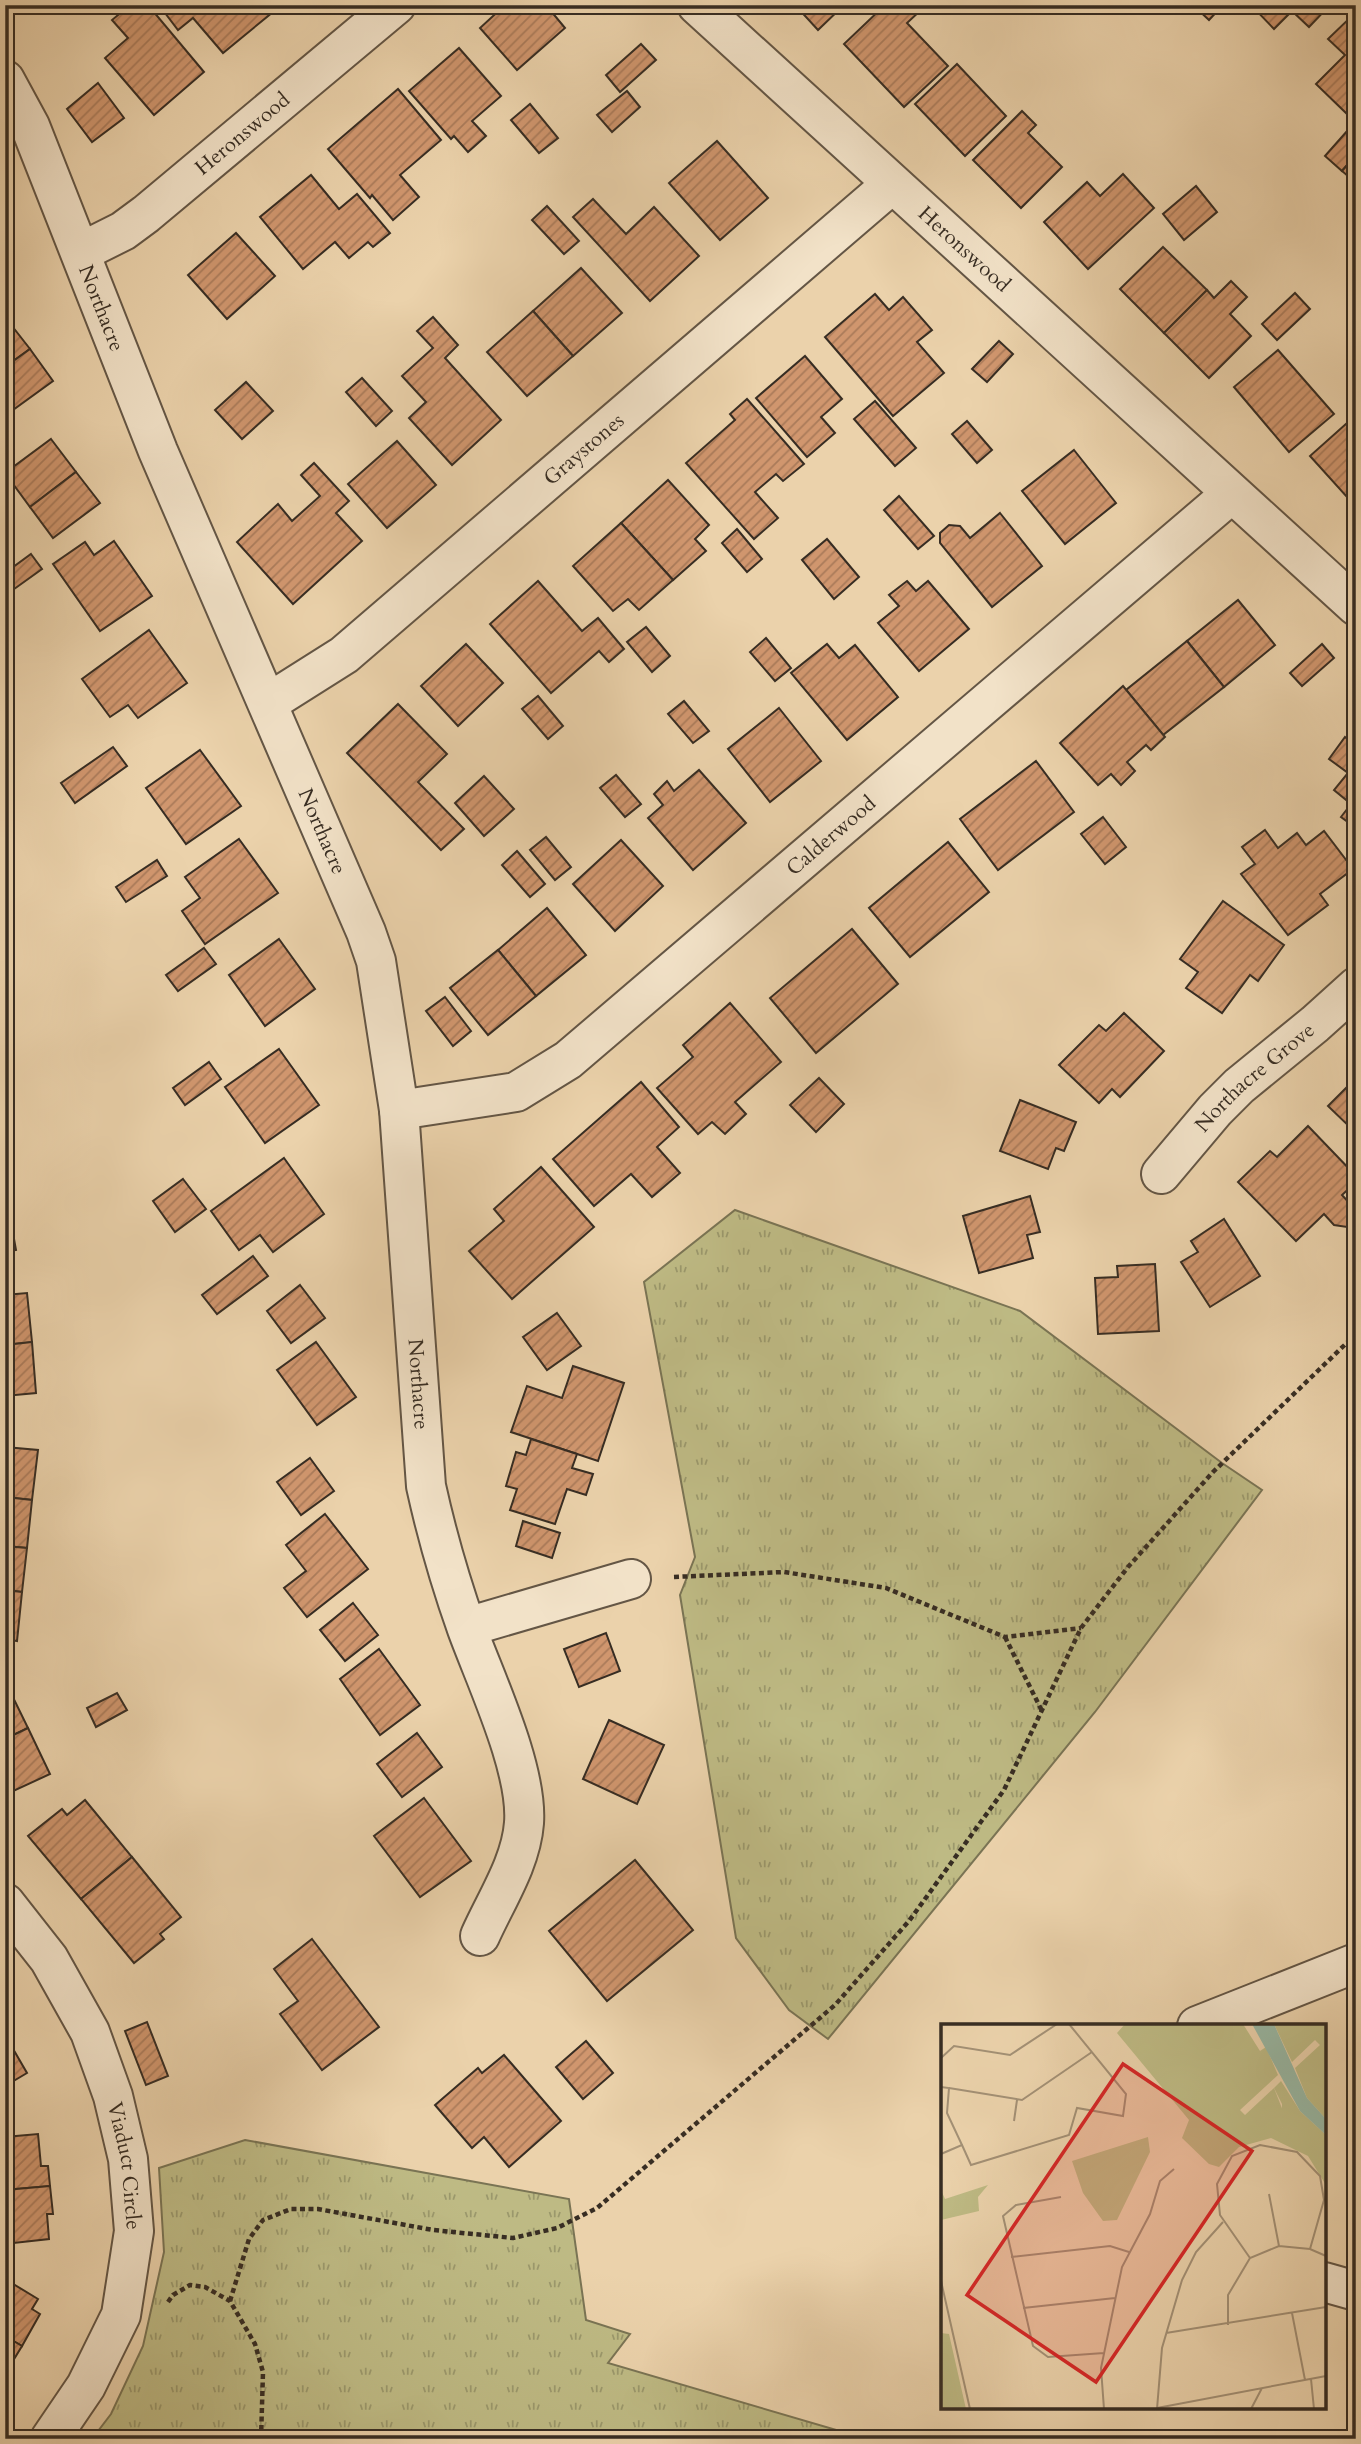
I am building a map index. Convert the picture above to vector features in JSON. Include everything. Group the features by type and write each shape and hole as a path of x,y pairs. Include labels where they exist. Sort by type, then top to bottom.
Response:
{"street":[{"name":"Heronswood","path":"81,252 123,231 146,214 396,5"},
{"name":"Heronswood","path":"697,5 1231,494"},
{"name":"Northacre","path":"5,80 30,126 158,451 366,932 376,961 399,1110 426,1486 439,1546 501,1719 520,1782 524,1821 519,1852 480,1936"},
{"name":"Graystones","path":"268,704 344,655 892,184"},
{"path":"1231,494 1356,606"},
{"name":"Calderwood","path":"399,1110 516,1092 568,1060 1231,494"},
{"name":"Northacre Grove","path":"1161,1174 1239,1086 1356,987"},
{"path":"467,1628 631,1579"},
{"name":"Viaduct Circle","path":"5,1903 48,1959 90,2032 113,2096 128,2159 134,2231 121,2315 86,2386 50,2439"},
{"path":"1202,2024 1356,1963"},
{"path":"1326,2282 1356,2291"}],"path":[{"path":"230,2301 249,2239 263,2220 291,2209 318,2209 433,2230 513,2238 557,2228 597,2208 835,2005 909,1921 1004,1790 1082,1628 1128,1567 1213,1472 1356,1334"},
{"path":"631,1579 784,1572 886,1588 1005,1637 1082,1628"},
{"path":"1005,1637 1042,1711"},
{"path":"121,2315 157,2315 173,2295 190,2285 205,2287 230,2301 255,2344 263,2372 261,2439"}],"green space":[{"path":"735,1210 1020,1311 1262,1490 1095,1712 828,2039 789,2010 736,1938 680,1595 695,1557 644,1282"},
{"path":"245,2140 569,2199 586,2320 630,2334 608,2363 867,2439 92,2439 111,2414 143,2346 164,2252 159,2168"}],"building":[{"path":"130,5 148,5 204,72 154,115 105,58 128,38 112,20"},
{"path":"159,5 268,5 273,12 223,53 193,18 178,30"},
{"path":"505,5 546,5 565,28 517,70 480,28"},
{"path":"795,5 844,5 818,30"},
{"path":"885,5 921,5 923,8 907,23 948,66 904,107 844,44"},
{"path":"1193,5 1223,5 1209,20"},
{"path":"1251,5 1330,5 1309,27 1292,11 1274,29"},
{"path":"1356,12 1356,103 1346,113 1316,84 1345,55 1328,39"},
{"path":"641,44 656,60 620,92 606,75"},
{"path":"459,48 501,96 472,121 486,136 468,152 454,136 451,139 409,91"},
{"path":"957,64 1006,116 965,156 915,104"},
{"path":"98,83 124,118 92,142 67,109"},
{"path":"398,89 441,140 400,175 419,197 393,220 372,195 370,198 328,149"},
{"path":"627,91 640,107 612,132 597,115"},
{"path":"530,104 558,138 539,153 511,120"},
{"path":"1022,111 1036,125 1028,133 1062,167 1021,208 973,160"},
{"path":"1356,121 1356,155 1342,171 1325,156"},
{"path":"717,141 768,198 720,240 669,183"},
{"path":"1356,155 1356,183 1342,171"},
{"path":"1123,174 1154,208 1088,269 1044,222 1087,182 1100,196"},
{"path":"311,175 339,209 357,194 390,233 373,247 368,242 349,258 335,242 303,269 260,217"},
{"path":"1196,186 1217,212 1184,240 1163,214"},
{"path":"593,199 626,234 654,207 699,256 650,301 573,217"},
{"path":"547,206 579,241 564,254 532,220"},
{"path":"236,233 275,276 227,319 188,275"},
{"path":"1163,247 1207,290 1164,333 1120,289"},
{"path":"581,268 622,313 573,356 533,311"},
{"path":"1231,281 1247,297 1230,314 1251,336 1209,378 1164,333 1207,290 1214,298"},
{"path":"1295,293 1310,309 1277,340 1262,324"},
{"path":"875,294 889,310 903,297 932,330 917,342 944,373 893,416 825,337"},
{"path":"533,311 573,356 527,396 487,352"},
{"path":"5,317 30,349 5,367"},
{"path":"433,317 458,345 445,358 501,420 452,465 409,418 426,402 402,376 433,348 417,331"},
{"path":"999,341 1013,354 987,382 972,369"},
{"path":"30,349 53,381 6,415 5,367"},
{"path":"1278,350 1334,414 1289,452 1234,387"},
{"path":"805,356 842,399 821,417 835,433 807,457 756,398"},
{"path":"362,378 392,411 376,426 346,392"},
{"path":"246,382 273,411 242,439 215,410"},
{"path":"747,399 804,464 783,481 776,474 755,492 778,518 754,539 686,463 735,420 730,414"},
{"path":"875,401 916,448 895,466 854,419"},
{"path":"1356,415 1356,507 1310,456"},
{"path":"967,421 992,450 977,463 952,434"},
{"path":"51,439 76,472 30,507 5,473"},
{"path":"397,441 436,485 387,528 348,484"},
{"path":"1074,450 1116,503 1065,544 1022,491"},
{"path":"314,463 349,501 336,513 362,541 293,604 237,542 278,504 292,521 320,496 301,475"},
{"path":"76,472 100,503 53,538 30,507"},
{"path":"668,480 709,525 695,539 706,551 673,580 621,523"},
{"path":"899,496 934,536 918,549 884,510"},
{"path":"1000,513 1042,566 992,607 940,543 940,533 949,525 960,526 970,538"},
{"path":"621,523 673,580 639,610 628,599 613,611 573,566"},
{"path":"737,529 762,559 747,572 722,543"},
{"path":"827,539 859,577 834,599 802,560"},
{"path":"114,541 152,596 100,631 53,564 85,542 94,555"},
{"path":"31,554 42,569 10,592 5,586 5,573"},
{"path":"538,581 582,631 598,618 624,649 609,662 599,651 551,693 490,624"},
{"path":"907,581 916,591 928,581 969,629 919,671 878,623 899,606 889,595"},
{"path":"1238,600 1275,645 1224,687 1187,641"},
{"path":"646,627 670,656 652,672 627,642"},
{"path":"149,630 187,683 138,718 128,705 110,717 82,679"},
{"path":"766,638 791,668 775,681 750,652"},
{"path":"1187,641 1224,687 1163,735 1126,690"},
{"path":"466,644 503,683 458,726 421,686"},
{"path":"827,644 839,658 855,645 898,697 847,740 791,673"},
{"path":"1322,644 1334,658 1302,686 1290,673"},
{"path":"1123,686 1165,737 1151,750 1146,745 1127,762 1135,771 1121,785 1111,774 1098,785 1060,743"},
{"path":"538,696 563,726 548,739 522,709"},
{"path":"684,701 709,731 693,743 668,714"},
{"path":"398,704 447,754 418,782 464,829 441,850 347,753"},
{"path":"779,708 821,761 770,802 728,749"},
{"path":"1345,737 1356,746 1356,828 1341,817 1351,804 1334,790 1348,773 1329,759"},
{"path":"113,747 127,766 75,803 61,783"},
{"path":"200,750 241,806 186,844 146,788"},
{"path":"1036,761 1074,812 998,870 960,819"},
{"path":"699,770 746,823 693,870 648,818 663,805 654,794 667,781 674,791"},
{"path":"616,775 641,804 625,817 600,788"},
{"path":"484,776 514,809 484,836 455,803"},
{"path":"1103,817 1126,847 1105,864 1081,834"},
{"path":"1265,830 1278,848 1297,833 1306,845 1324,831 1353,869 1320,894 1328,905 1288,935 1241,874 1255,864 1242,847"},
{"path":"546,837 571,867 555,880 530,850"},
{"path":"239,839 278,893 205,944 182,911 200,898 185,877"},
{"path":"621,840 663,886 615,931 573,884"},
{"path":"948,842 989,892 910,957 869,908"},
{"path":"517,851 545,884 530,897 502,865"},
{"path":"157,860 167,876 126,902 116,887"},
{"path":"1223,901 1284,945 1258,981 1250,975 1222,1013 1186,988 1198,972 1180,959"},
{"path":"547,908 586,955 536,996 498,950"},
{"path":"852,929 898,984 816,1053 770,998"},
{"path":"279,939 315,989 265,1026 229,975"},
{"path":"204,948 216,964 178,991 166,975"},
{"path":"498,950 536,996 488,1035 450,988"},
{"path":"445,997 471,1031 453,1046 426,1011"},
{"path":"730,1003 781,1062 735,1102 746,1114 725,1134 712,1122 698,1134 657,1088 693,1057 683,1045"},
{"path":"1124,1013 1164,1051 1120,1097 1112,1089 1099,1103 1059,1065 1099,1025 1106,1031"},
{"path":"279,1049 319,1105 265,1143 225,1087"},
{"path":"209,1062 221,1079 185,1105 173,1088"},
{"path":"819,1078 844,1104 816,1132 790,1105"},
{"path":"1356,1078 1356,1133 1328,1106"},
{"path":"641,1082 679,1127 657,1147 680,1173 652,1197 631,1174 594,1206 553,1159"},
{"path":"1020,1100 1076,1122 1064,1151 1056,1148 1048,1169 1000,1151"},
{"path":"1308,1126 1356,1176 1356,1182 1342,1195 1352,1206 1354,1217 1347,1227 1334,1225 1324,1214 1296,1241 1238,1182 1270,1151 1277,1157"},
{"path":"284,1158 324,1214 273,1252 260,1235 239,1250 211,1211"},
{"path":"541,1167 594,1227 512,1299 469,1251 504,1221 494,1209"},
{"path":"183,1179 206,1209 175,1232 153,1201"},
{"path":"1030,1196 1040,1232 1027,1235 1033,1258 979,1273 963,1216"},
{"path":"5,1200 16,1250 5,1252"},
{"path":"1224,1219 1260,1276 1210,1307 1181,1262 1198,1252 1191,1241"},
{"path":"253,1256 268,1276 217,1314 202,1295"},
{"path":"1155,1264 1159,1331 1098,1334 1095,1278 1118,1277 1117,1266"},
{"path":"300,1285 325,1318 291,1343 267,1311"},
{"path":"27,1293 32,1342 5,1345 5,1295"},
{"path":"557,1313 581,1346 547,1370 523,1337"},
{"path":"32,1342 36,1393 5,1396 5,1345"},
{"path":"316,1342 356,1397 317,1425 277,1370"},
{"path":"573,1366 624,1383 598,1461 511,1432 527,1386 562,1398"},
{"path":"531,1439 577,1454 572,1468 593,1474 586,1495 567,1489 555,1524 510,1510 517,1489 506,1486 516,1452 526,1455"},
{"path":"5,1447 38,1450 32,1500 5,1497"},
{"path":"310,1458 334,1491 301,1515 277,1482"},
{"path":"5,1497 32,1500 27,1548 5,1546"},
{"path":"325,1514 368,1569 307,1617 284,1588 306,1571 286,1545"},
{"path":"523,1521 560,1533 552,1558 516,1546"},
{"path":"5,1546 27,1548 22,1592 5,1590"},
{"path":"5,1590 22,1592 17,1641 5,1639"},
{"path":"353,1603 378,1635 345,1661 320,1630"},
{"path":"606,1633 620,1671 579,1687 564,1649"},
{"path":"379,1649 420,1705 380,1735 340,1679"},
{"path":"5,1684 28,1728 5,1739"},
{"path":"117,1693 127,1710 96,1727 87,1708"},
{"path":"609,1720 664,1745 637,1804 583,1779"},
{"path":"28,1728 50,1774 9,1793 5,1785 5,1739"},
{"path":"417,1733 442,1767 402,1797 377,1764"},
{"path":"424,1798 471,1861 420,1897 374,1836"},
{"path":"85,1800 132,1857 81,1899 28,1836 62,1809 67,1815"},
{"path":"132,1857 181,1917 160,1934 164,1939 134,1963 81,1899"},
{"path":"635,1860 693,1930 607,2001 549,1931"},
{"path":"312,1939 379,2027 322,2070 280,2014 298,2001 274,1969"},
{"path":"147,2022 168,2076 146,2085 125,2031"},
{"path":"5,2035 27,2073 5,2086"},
{"path":"586,2041 613,2073 583,2099 556,2067"},
{"path":"504,2055 561,2121 509,2167 484,2137 472,2148 435,2105 478,2068 482,2073"},
{"path":"38,2134 41,2166 48,2166 50,2186 5,2190 5,2137"},
{"path":"50,2186 53,2214 47,2214 49,2239 5,2244 5,2190"},
{"path":"5,2279 38,2299 32,2309 40,2314 22,2346 5,2336"},
{"path":"5,2336 22,2346 5,2374"}]}
